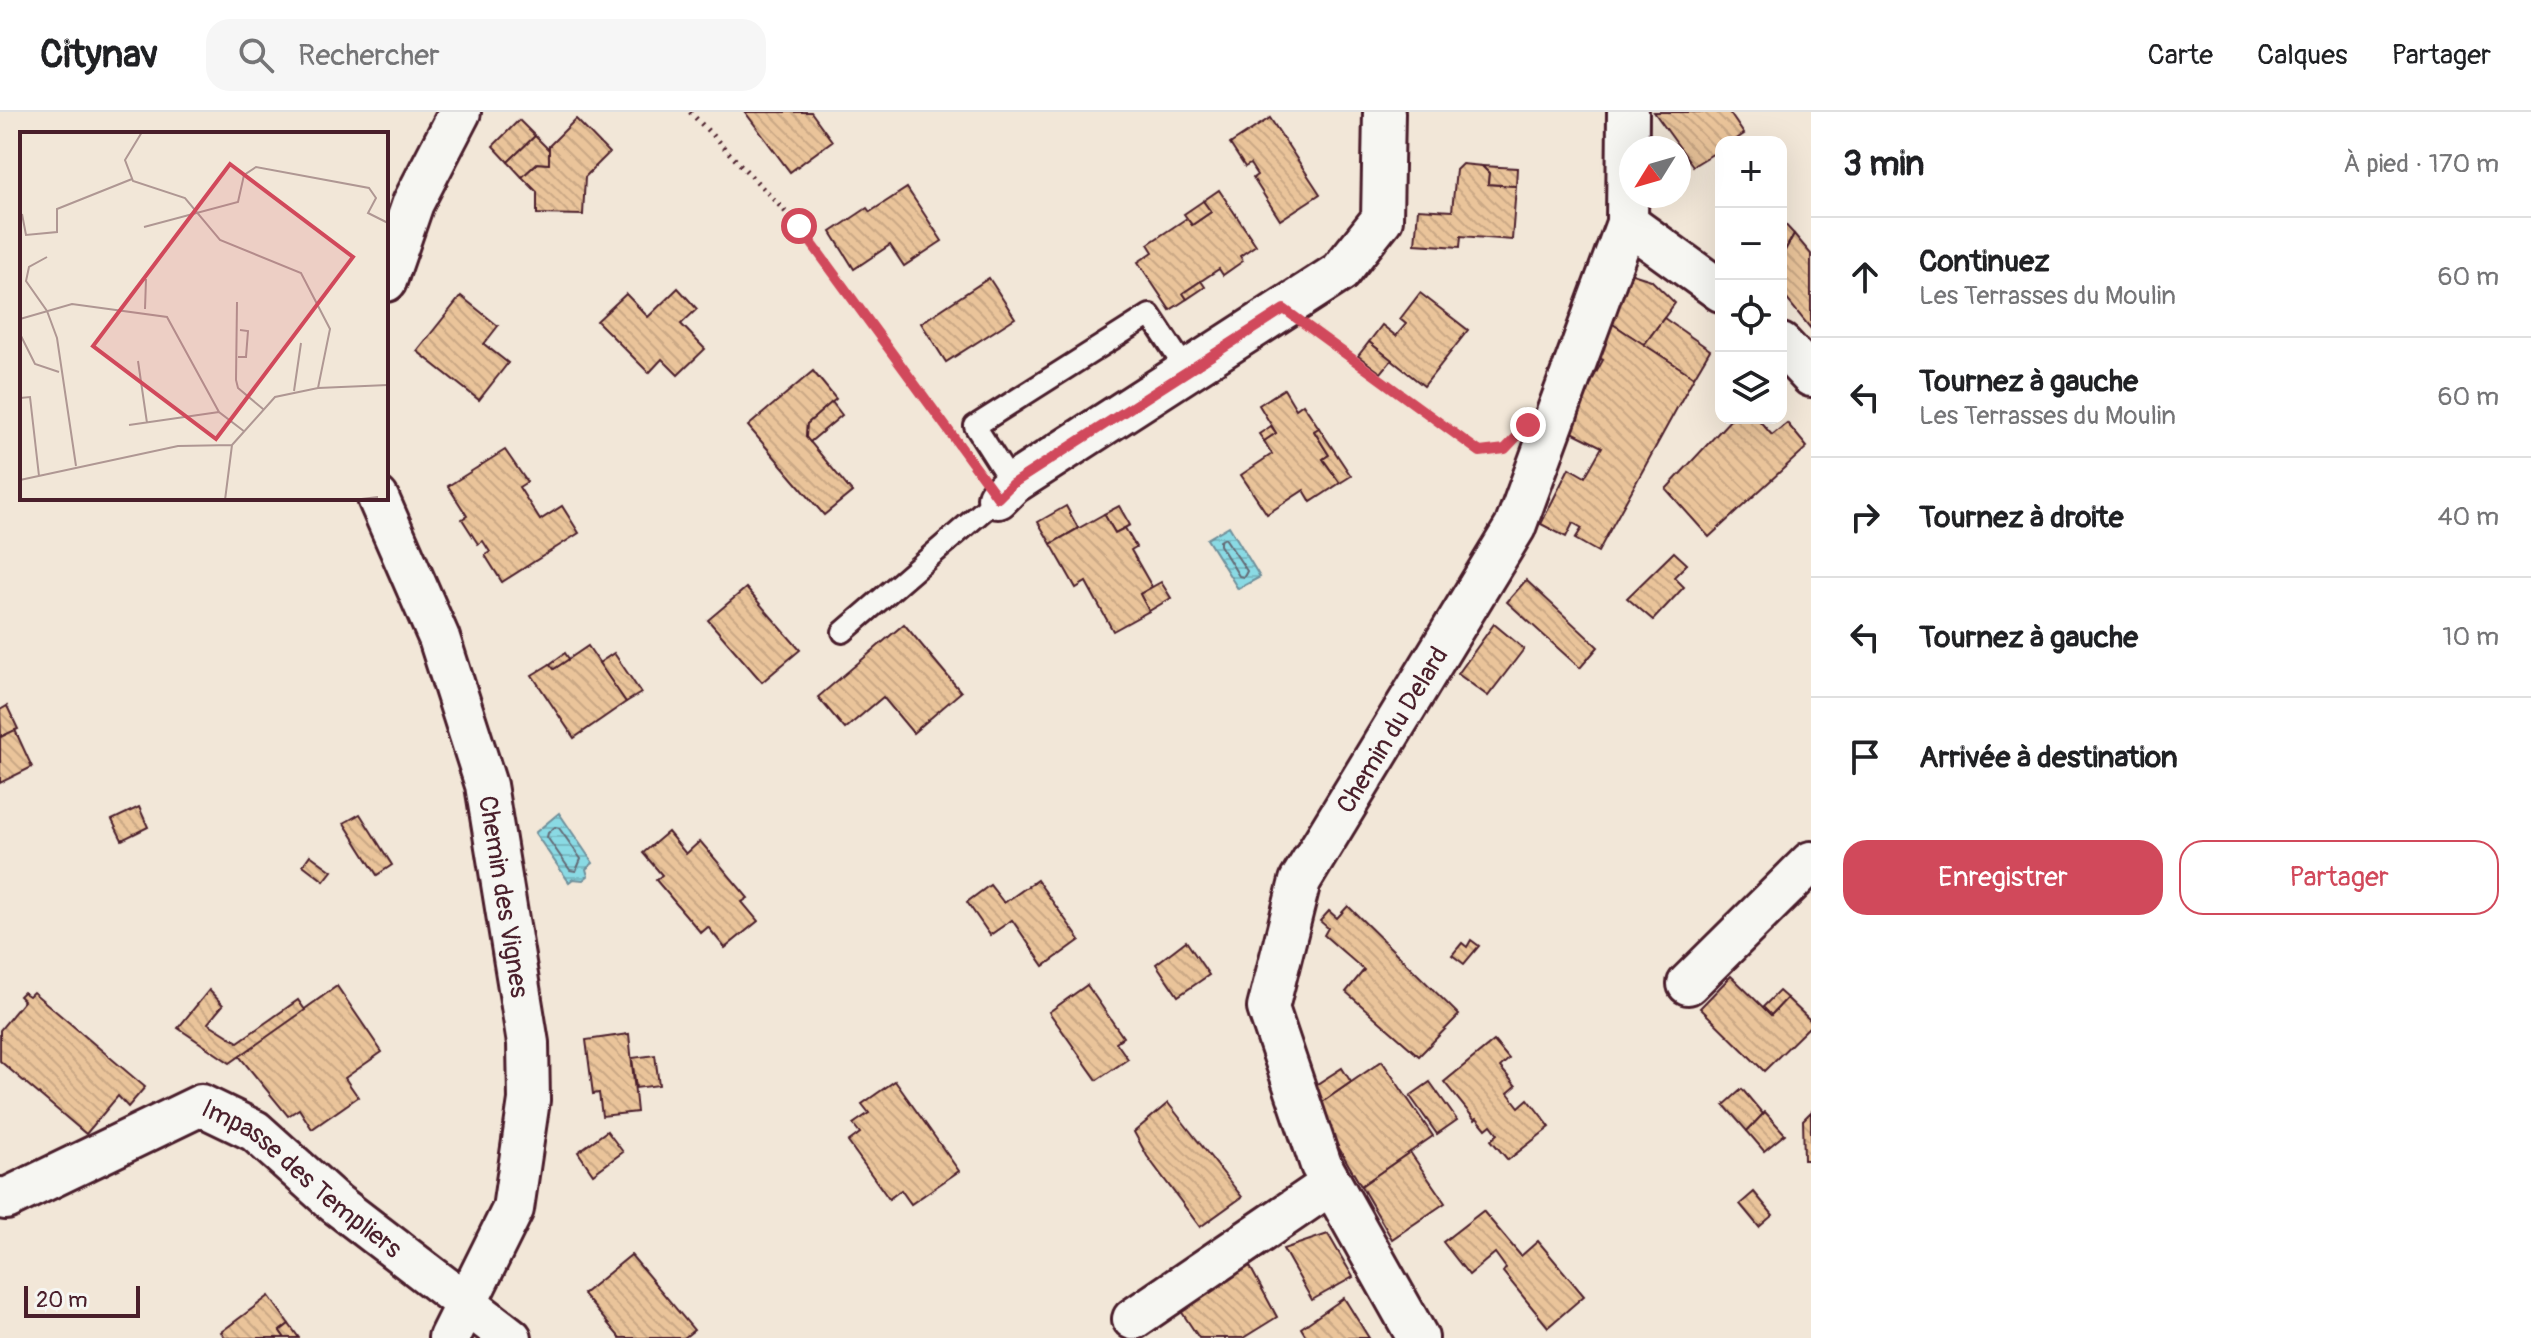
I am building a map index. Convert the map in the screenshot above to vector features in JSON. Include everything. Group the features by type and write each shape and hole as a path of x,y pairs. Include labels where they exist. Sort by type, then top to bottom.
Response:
{"street":[{"path":"388,275 413,203 460,112"},
{"path":"1005,491 1340,272 1382,219 1384,112"},
{"name":"Chemin du Delard","path":"1418,1338 1321,1165 1268,1008 1300,881 1515,527 1627,223 1628,112"},
{"path":"1627,223 1715,287"},
{"path":"1787,350 1811,376"},
{"name":"Chemin des Vignes","path":"379,500 439,638 486,785 528,1043 529,1100 513,1209 457,1321"},
{"path":"1688,984 1811,862"},
{"name":"Impasse des Templiers","path":"0,1198 6,1199 201,1105 255,1131 457,1321"},
{"path":"1133,1319 1331,1184"},
{"path":"457,1321 511,1338"}],"lane":[{"path":"843,632 1005,491 975,426 1150,315 1187,371"}],"path":[{"path":"690,112 799,226 953,436"},
{"path":"1284,309 1480,452 1505,449"}],"water":[{"path":"1229,526 1260,577 1238,589 1207,539"},
{"path":"559,813 593,863 586,869 588,876 583,880 573,879 569,882 535,833"}],"building":[{"path":"745,112 811,112 832,141 790,172"},
{"path":"1654,112 1729,112 1744,134 1715,136 1715,153 1693,166 1691,136 1671,136"},
{"path":"1270,118 1320,194 1280,220 1253,178 1257,175 1250,164 1245,167 1230,144"},
{"path":"576,119 609,153 585,177 583,215 537,214 537,192 522,177 537,163 549,164 549,146"},
{"path":"519,120 535,136 508,162 493,146"},
{"path":"535,136 549,150 549,164 537,163 522,177 508,162"},
{"path":"1462,164 1482,166 1489,173 1488,184 1516,186 1512,240 1461,236 1460,247 1415,244 1418,209 1452,211 1456,170"},
{"path":"1482,166 1517,168 1516,186 1488,184 1489,173"},
{"path":"907,188 942,241 904,266 890,245 854,269 831,232 867,208 870,212"},
{"path":"1219,190 1256,245 1240,256 1243,261 1223,275 1219,269 1183,293 1187,299 1170,310 1138,262 1153,252 1148,244 1187,218 1192,225 1211,212 1203,201"},
{"path":"1203,201 1211,212 1192,225 1184,214"},
{"path":"1787,226 1794,234 1787,247"},
{"path":"1794,234 1811,254 1811,329 1787,299 1787,247"},
{"path":"1626,272 1651,280 1675,303 1644,345 1605,319"},
{"path":"989,278 1015,318 946,362 921,323"},
{"path":"1201,281 1205,287 1187,299 1183,293"},
{"path":"678,288 697,309 681,324 705,349 678,375 662,359 649,373 597,321 626,294 648,317"},
{"path":"1420,293 1468,330 1424,386 1369,342 1382,325 1396,336 1406,324 1400,319"},
{"path":"461,296 498,326 484,344 508,363 479,400 417,351"},
{"path":"1664,318 1710,350 1694,377 1644,345"},
{"path":"1605,319 1694,377 1598,552 1575,539 1582,528 1573,523 1566,537 1541,524 1569,468 1585,477 1602,447 1566,429 1603,360 1592,354"},
{"path":"1369,342 1392,360 1381,373 1358,356"},
{"path":"813,371 836,399 807,424 806,437 852,492 824,515 748,426"},
{"path":"1284,389 1296,409 1303,404 1319,428 1314,431 1329,455 1323,459 1340,483 1311,502 1304,490 1267,514 1241,475 1272,454 1264,441 1276,433 1259,405"},
{"path":"832,402 842,415 810,442 806,437 807,424"},
{"path":"1787,423 1807,447 1709,537 1666,489 1726,424 1762,424 1772,435"},
{"path":"1271,426 1276,433 1264,441 1259,434"},
{"path":"1319,428 1351,476 1340,483 1323,459 1329,455 1314,431"},
{"path":"505,450 527,482 519,487 540,520 562,506 579,533 502,582 485,555 490,552 483,541 478,544 462,519 467,516 448,486"},
{"path":"1066,506 1078,528 1051,544 1038,522"},
{"path":"1119,506 1130,525 1115,533 1104,514"},
{"path":"1104,514 1115,533 1125,528 1136,547 1131,550 1152,587 1140,594 1149,611 1113,631 1086,582 1076,588 1051,544"},
{"path":"1674,552 1687,564 1674,577 1684,587 1653,620 1627,598"},
{"path":"1526,580 1598,647 1580,668 1507,602"},
{"path":"1161,582 1171,598 1149,611 1140,594"},
{"path":"746,588 800,650 762,682 708,620"},
{"path":"904,624 961,692 913,733 883,697 845,729 818,697"},
{"path":"1494,624 1524,649 1488,696 1458,674"},
{"path":"588,646 626,702 574,738 532,675 550,664 554,669"},
{"path":"565,653 569,659 554,669 550,664"},
{"path":"614,653 641,693 626,702 599,663"},
{"path":"7,706 18,729 1,737 0,710"},
{"path":"15,730 32,767 0,783 0,735"},
{"path":"139,807 148,827 122,840 112,820"},
{"path":"360,814 392,865 377,875 344,823"},
{"path":"668,832 686,854 700,841 748,898 742,902 758,921 725,948 708,927 701,933 656,880 662,875 643,853"},
{"path":"310,855 332,871 324,881 303,865"},
{"path":"1037,880 1080,940 1044,966 1012,920 990,935 967,902 990,885 1004,903"},
{"path":"1348,906 1459,1015 1419,1056 1346,992 1364,970 1324,935 1328,928 1320,921 1329,911 1337,918"},
{"path":"1471,940 1479,946 1464,964 1452,955 1462,943 1467,947"},
{"path":"1186,941 1209,975 1178,996 1156,964"},
{"path":"1731,976 1771,1015 1787,998 1811,1021 1811,1025 1764,1071 1700,1008"},
{"path":"1087,985 1123,1037 1116,1042 1128,1059 1097,1080 1049,1012"},
{"path":"337,986 382,1052 345,1078 358,1097 312,1129 299,1109 288,1116 239,1056"},
{"path":"209,990 223,1005 208,1023 238,1042 298,1000 305,1010 230,1063 178,1028"},
{"path":"1779,991 1787,998 1771,1015 1763,1007"},
{"path":"23,992 29,996 33,992 145,1087 128,1107 118,1096 86,1134 0,1061 0,1030 24,1001 19,996"},
{"path":"629,1034 637,1112 602,1116 599,1093 593,1094 586,1040"},
{"path":"1494,1041 1509,1059 1500,1067 1516,1086 1508,1093 1519,1107 1528,1099 1550,1127 1508,1160 1491,1140 1498,1134 1491,1125 1486,1129 1477,1118 1475,1120 1444,1082"},
{"path":"655,1055 659,1085 636,1088 632,1058"},
{"path":"1382,1061 1433,1136 1361,1186 1315,1107"},
{"path":"1342,1068 1351,1082 1315,1107 1308,1090"},
{"path":"895,1081 959,1171 911,1204 901,1190 889,1199 848,1142 860,1133 853,1124 869,1113 862,1104"},
{"path":"1430,1082 1457,1120 1437,1134 1410,1096"},
{"path":"1742,1089 1763,1114 1747,1131 1724,1105"},
{"path":"1168,1103 1242,1197 1200,1227 1147,1156 1134,1132"},
{"path":"1765,1112 1785,1134 1764,1151 1747,1131"},
{"path":"1811,1112 1811,1160 1804,1160 1803,1120"},
{"path":"607,1131 623,1152 593,1174 578,1152"},
{"path":"1410,1152 1445,1203 1392,1239 1361,1186"},
{"path":"1754,1192 1773,1215 1759,1227 1740,1204"},
{"path":"1483,1211 1521,1256 1538,1241 1584,1296 1548,1327 1503,1272 1506,1268 1495,1253 1469,1275 1443,1242"},
{"path":"1328,1234 1353,1277 1312,1300 1283,1249"},
{"path":"631,1255 694,1330 684,1338 620,1338 583,1294"},
{"path":"1247,1261 1277,1317 1243,1338 1199,1338 1177,1305"},
{"path":"269,1296 289,1324 280,1331 285,1338 225,1338 221,1332"},
{"path":"1344,1298 1369,1338 1307,1338 1301,1328"},
{"path":"289,1324 299,1338 285,1338 280,1331"}],"route":[{"path":"799,226 998,498 1012,484 1284,309 1480,452 1505,449 1528,425"}]}
